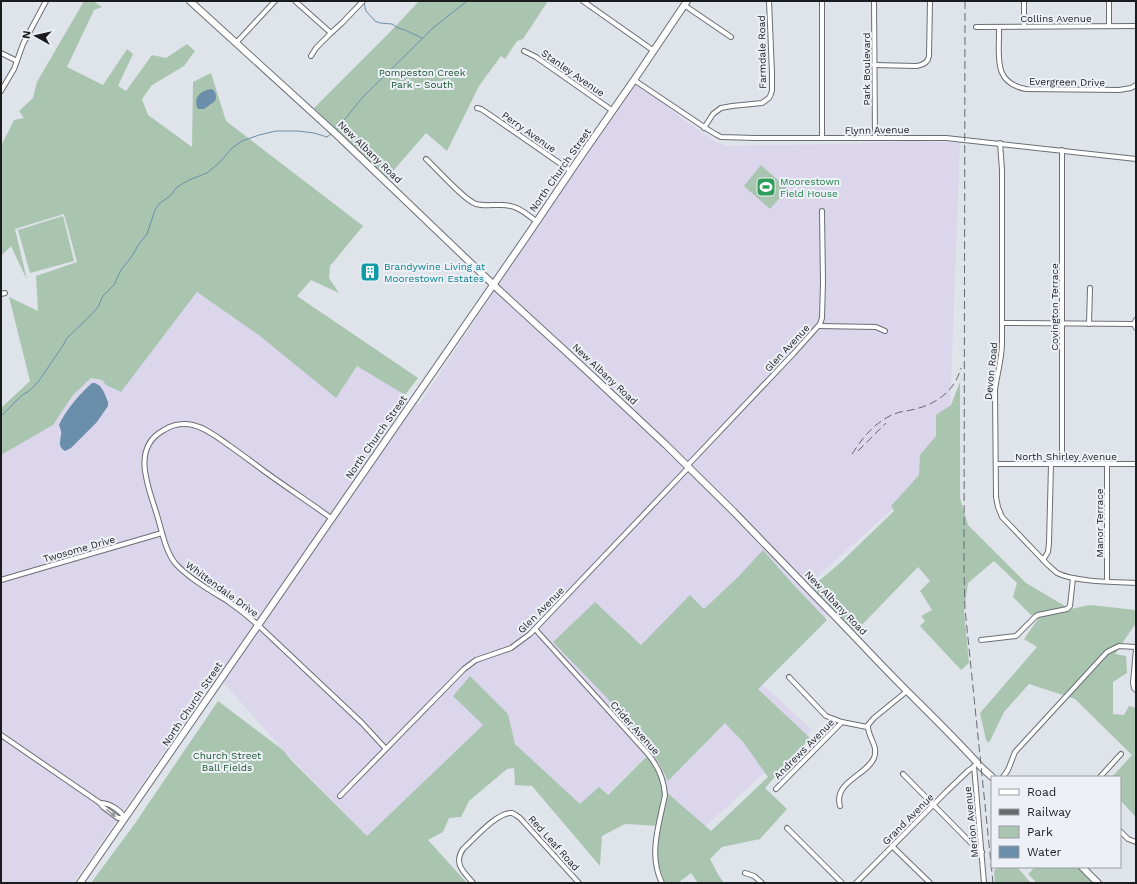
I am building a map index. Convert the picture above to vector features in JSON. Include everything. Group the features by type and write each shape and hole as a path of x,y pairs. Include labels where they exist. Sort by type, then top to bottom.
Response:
{"main road":[{"name":"New Albany Road","path":"190,1 336,134 493,284 688,466 819,600 832,611 851,633 991,776"},
{"name":"North Church Street","path":"80,883 686,3"},
{"path":"1083,868 1098,883"}],"street":[{"path":"1,91 14,69 23,44 46,1"},
{"path":"236,43 275,1"},
{"path":"295,1 331,32"},
{"path":"311,56 316,48 331,32 363,1"},
{"path":"583,1 654,51"},
{"name":"Farmdale Road","path":"704,128 714,114 721,108 762,103 769,98 772,85 769,1"},
{"path":"822,1 822,138"},
{"name":"Park Boulevard","path":"874,1 875,138"},
{"path":"874,65 917,66 923,65 927,61 929,56 930,1"},
{"path":"1024,1 1024,26"},
{"path":"1109,1 1109,26"},
{"path":"686,3 731,37"},
{"name":"Collins Avenue","path":"976,27 1136,26"},
{"name":"Evergreen Drive","path":"999,27 999,66 1004,78 1013,86 1026,90 1126,90 1136,85"},
{"name":"Stanley Avenue","path":"524,51 536,57 613,110"},
{"path":"1,53 17,61"},
{"name":"Flynn Avenue","path":"634,80 717,136 946,138 1136,159"},
{"name":"Perry Avenue","path":"477,108 493,117 571,172"},
{"name":"Devon Road","path":"1000,143 1002,170 1002,355 995,390 996,497 1000,512 1002,517 1010,526 1043,560 1062,576 1136,583"},
{"name":"Covington Terrace","path":"1062,150 1062,464"},
{"path":"426,159 463,195 475,204 513,206 536,221"},
{"name":"Glen Avenue","path":"340,796 469,664 482,657 511,648 524,640 819,326 822,321 822,211"},
{"path":"1089,324 1090,288"},
{"path":"1002,323 1135,324"},
{"path":"819,326 876,327 885,331"},
{"name":"Whittendale Drive","path":"331,518 207,431 194,425 180,425 167,428 157,435 149,445 144,458 146,480 168,552 172,559 191,577 240,610 258,625 362,723 386,748"},
{"name":"North Shirley Avenue","path":"996,464 1136,464"},
{"path":"1043,560 1048,552 1049,543 1050,464"},
{"name":"Manor Terrace","path":"1107,464 1107,581"},
{"name":"Twosome Drive","path":"1,580 162,533"},
{"path":"981,640 1016,636 1038,615 1067,609 1070,606 1073,578"},
{"name":"Crider Avenue","path":"535,629 648,754 659,770 665,796 655,842 655,857 657,870 662,883"},
{"path":"1004,776 1008,770 1015,752 1107,652 1119,646 1136,648 1133,683 1136,690"},
{"path":"789,677 826,716 842,722"},
{"path":"840,806 839,800 842,789 874,759 875,748 868,732 868,725 874,718 907,691"},
{"name":"Andrews Avenue","path":"776,789 842,722 867,727"},
{"path":"1,735 100,803 118,818 125,818"},
{"path":"1101,776 1120,754"},
{"name":"Merion Avenue","path":"974,759 984,883"},
{"name":"Grand Avenue","path":"856,883 933,805 974,767"},
{"path":"903,774 973,845 982,852"},
{"name":"Red Leaf Road","path":"473,883 459,864 458,860 460,853 491,823 506,814 514,814 524,822 579,883"},
{"path":"787,828 842,883"},
{"path":"1121,832 1136,842"},
{"path":"892,846 930,883"},
{"path":"746,873 754,876 762,883"}],"shaded area":[{"path":"634,80 684,120 714,141 727,146 912,141 960,143 949,438 936,470 807,586 831,611 758,680 812,730 688,842 660,818 661,777 648,754 586,815 490,718 367,836 283,750 217,675 73,883 1,883 1,455 53,425 73,395 91,378 102,380 121,392 197,292 260,336 336,397 357,366 419,405"}],"green space":[{"path":"84,1 93,1 102,7 94,10 67,67 103,85 127,49 133,54 118,86 126,91 152,55 166,58 187,44 195,51 184,66 152,85 142,99 148,115 192,147 193,82 211,73 226,121 363,226 330,266 329,278 339,293 311,280 297,296 418,378 405,395 357,366 336,398 260,336 197,292 121,392 106,385 102,380 91,378 73,395 53,425 1,455 1,408 30,381 9,297 38,311 36,276 77,262 64,214 15,229 27,280 11,246 1,256 1,146 14,120 24,118 19,111 33,98 37,82"},
{"name":"Pompeston Creek Park - South","path":"419,1 548,1 523,39 517,41 505,59 501,56 479,86 447,151 426,133 387,178 314,108"},
{"name":"Moorestown Field House","path":"761,165 788,189 770,209 744,186"},
{"path":"63,216 74,261 30,273 18,230"},
{"path":"960,382 960,498 968,525 1026,583 1070,609 1090,605 1136,610 1136,623 1115,654 1126,656 1127,673 1113,682 1113,714 1124,715 1129,706 1136,708 1136,817 1121,801 1121,776 1113,776 1132,755 1075,699 1029,684 1004,712 989,743 986,740 980,713 1037,647 1024,639 1043,612 1031,615 1013,597 1017,583 994,561 968,583 964,610 969,663 961,670 920,626 925,621 921,616 932,610 920,591 930,581 918,567 853,634 808,590 839,564 894,511 891,506 919,475 920,455 936,436 936,415 951,405"},
{"name":"Church Street Ball Fields","path":"763,550 827,620 758,689 810,738 765,788 787,809 760,839 722,847 710,859 724,883 698,883 691,873 678,883 665,883 655,854 660,826 625,824 602,836 600,866 532,786 515,785 514,768 507,769 469,801 461,817 449,818 443,832 428,840 467,883 91,883 136,822 218,701 283,750 290,759 367,836 483,725 453,696 470,676 508,714 515,744 580,804 599,787 608,795 648,755 663,782 664,790 711,831 768,777 743,742 725,723 668,781 659,763 650,750 607,698 553,642 595,602 641,645 690,595 704,609 739,576"},
{"path":"997,868 1018,868 1031,883 995,883 994,871"},
{"path":"1034,868 1082,868 1097,883 1037,883 1028,874"}],"water":[{"path":"212,89 216,95 215,101 204,109 198,109 196,101 199,95 204,91"},
{"path":"92,383 100,386 108,402 108,406 97,422 71,448 65,451 60,446 61,433 59,425 74,402"}],"waterway":[{"path":"335,131 363,97 433,28 467,1"},
{"path":"364,3 366,11 375,21 392,24 422,38"},
{"path":"1,416 38,382 67,338 98,307 103,296 114,285 121,270 147,234 155,210 159,204 170,196 177,187 189,180 207,173 220,162 232,148 242,141 259,135 276,131 298,131 314,133 327,137 331,134"}],"railway":[{"path":"965,1 965,609 991,863"},
{"path":"852,454 865,436 887,417 923,407 938,400 950,389 961,368"},
{"path":"858,451 886,423"},
{"path":"991,868 993,883"}],"place":[{"name":"Moorestown Field House","path":"766,187"},
{"name":"Brandywine Living at Moorestown Estates","path":"370,272"}]}
